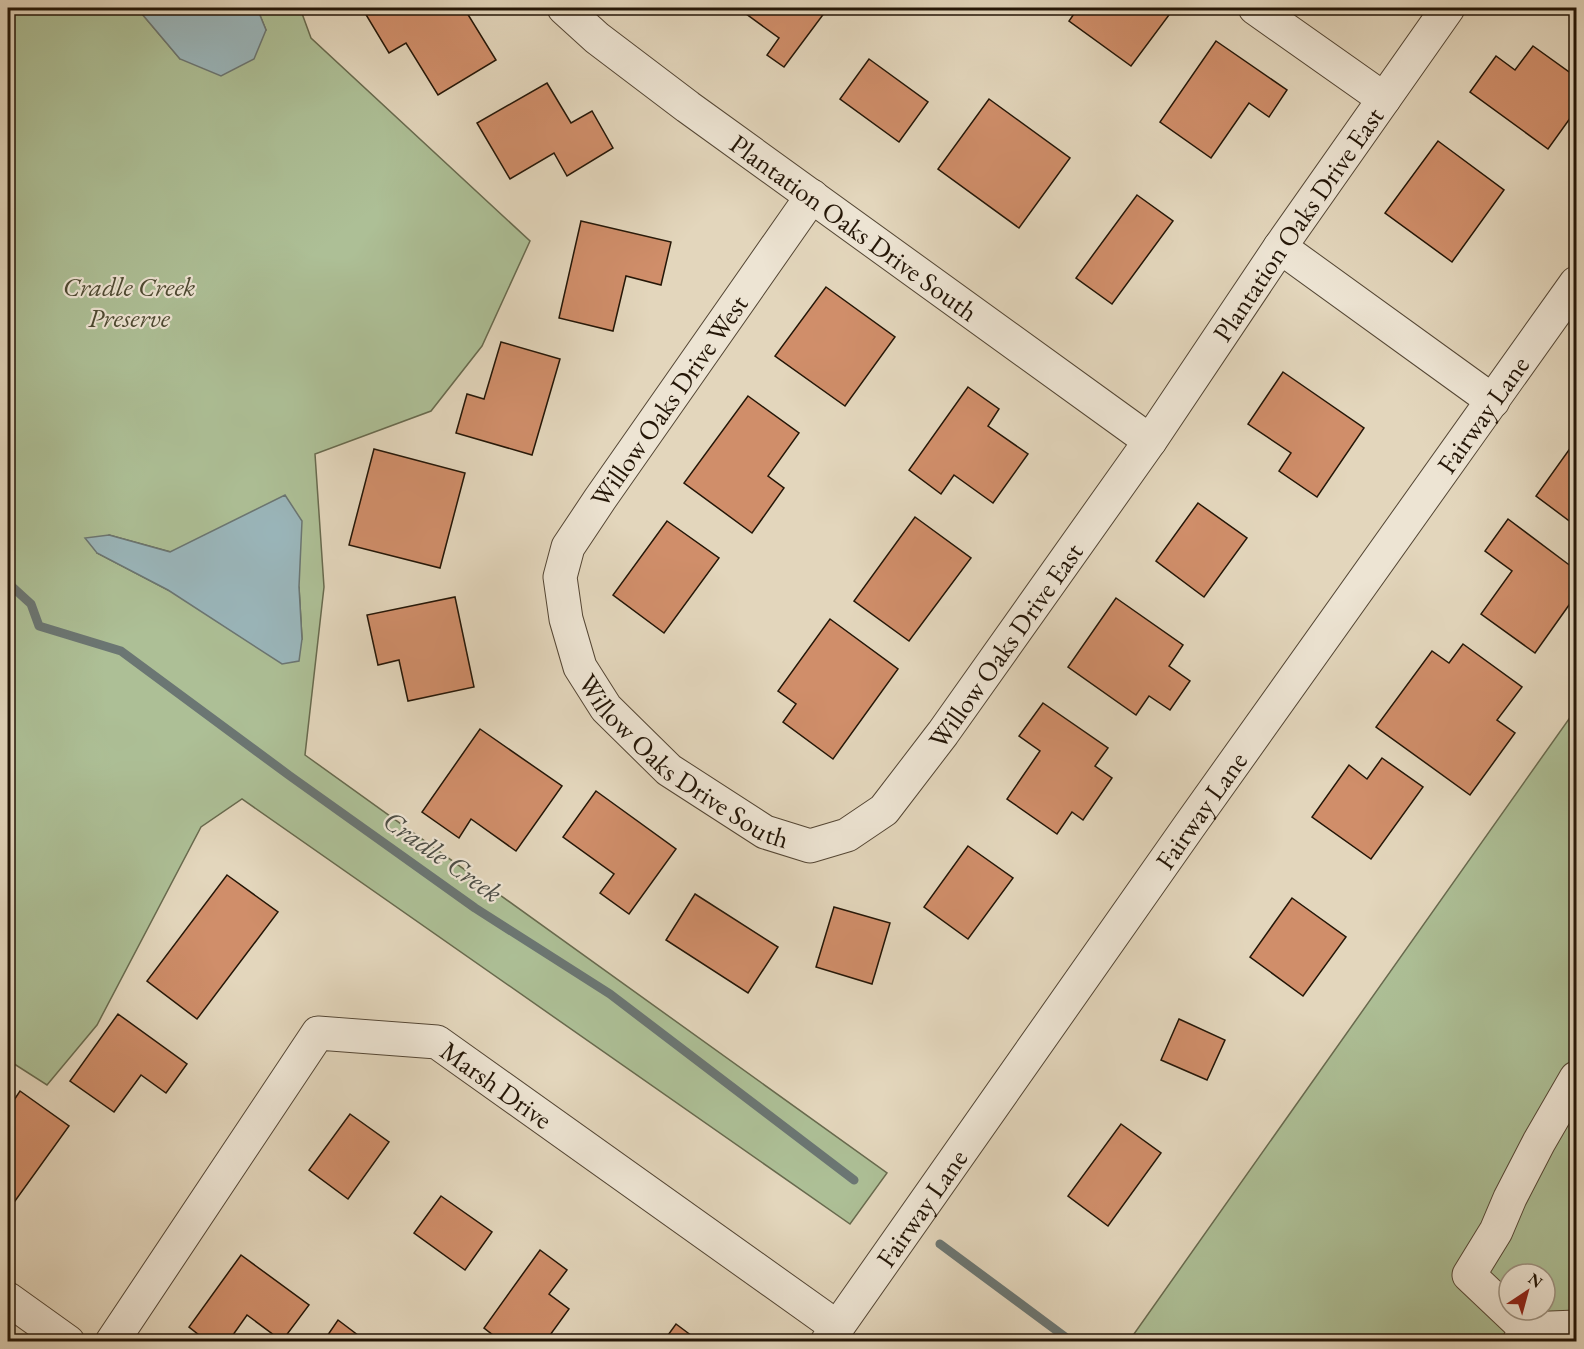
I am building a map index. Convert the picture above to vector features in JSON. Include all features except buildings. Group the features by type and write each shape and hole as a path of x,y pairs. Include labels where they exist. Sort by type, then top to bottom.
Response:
{"street":[{"name":"Plantation Oaks Drive South","path":"564,8 597,38 688,107 1150,441"},
{"path":"1255,8 1384,99"},
{"name":"Plantation Oaks Drive East","path":"1150,441 1280,247 1448,8"},
{"name":"Willow Oaks Drive West","path":"566,619 560,577 568,547 812,196"},
{"path":"1280,247 1493,400"},
{"name":"Fairway Lane","path":"832,1334 1190,825 1576,283"},
{"name":"Willow Oaks Drive East","path":"847,836 884,810 943,733 1150,441"},
{"name":"Willow Oaks Drive South","path":"566,619 580,667 606,708 669,770 765,832 810,846 847,836"},
{"name":"Marsh Drive","path":"112,1341 318,1033 437,1042 832,1334"},
{"path":"1576,1078 1510,1198 1497,1231 1469,1275 1523,1335 1576,1327"},
{"path":"8,1299 68,1341"}],"green space":[{"name":"Cradle Creek Preserve","path":"8,8 137,8 180,59 266,30 257,8 300,8 311,38 530,241 482,346 431,411 315,454 324,587 305,755 887,1173 850,1224 242,799 201,827 97,1025 47,1085 8,1060","holes":["109,535 299,587 302,639 168,590 97,553"]},
{"path":"1576,709 1576,1341 1129,1341"}],"water":[{"path":"137,8 257,8 266,30 254,59 221,76 180,59"},
{"path":"285,495 302,521 299,587 302,639 299,661 282,664 168,590 97,553 85,538 109,535 170,552"}],"waterway":[{"name":"Cradle Creek","path":"8,583 31,604 39,626 121,651 290,776 475,908 610,994 854,1180"},
{"name":"Cradle Creek","path":"940,1244 1072,1342"}]}
